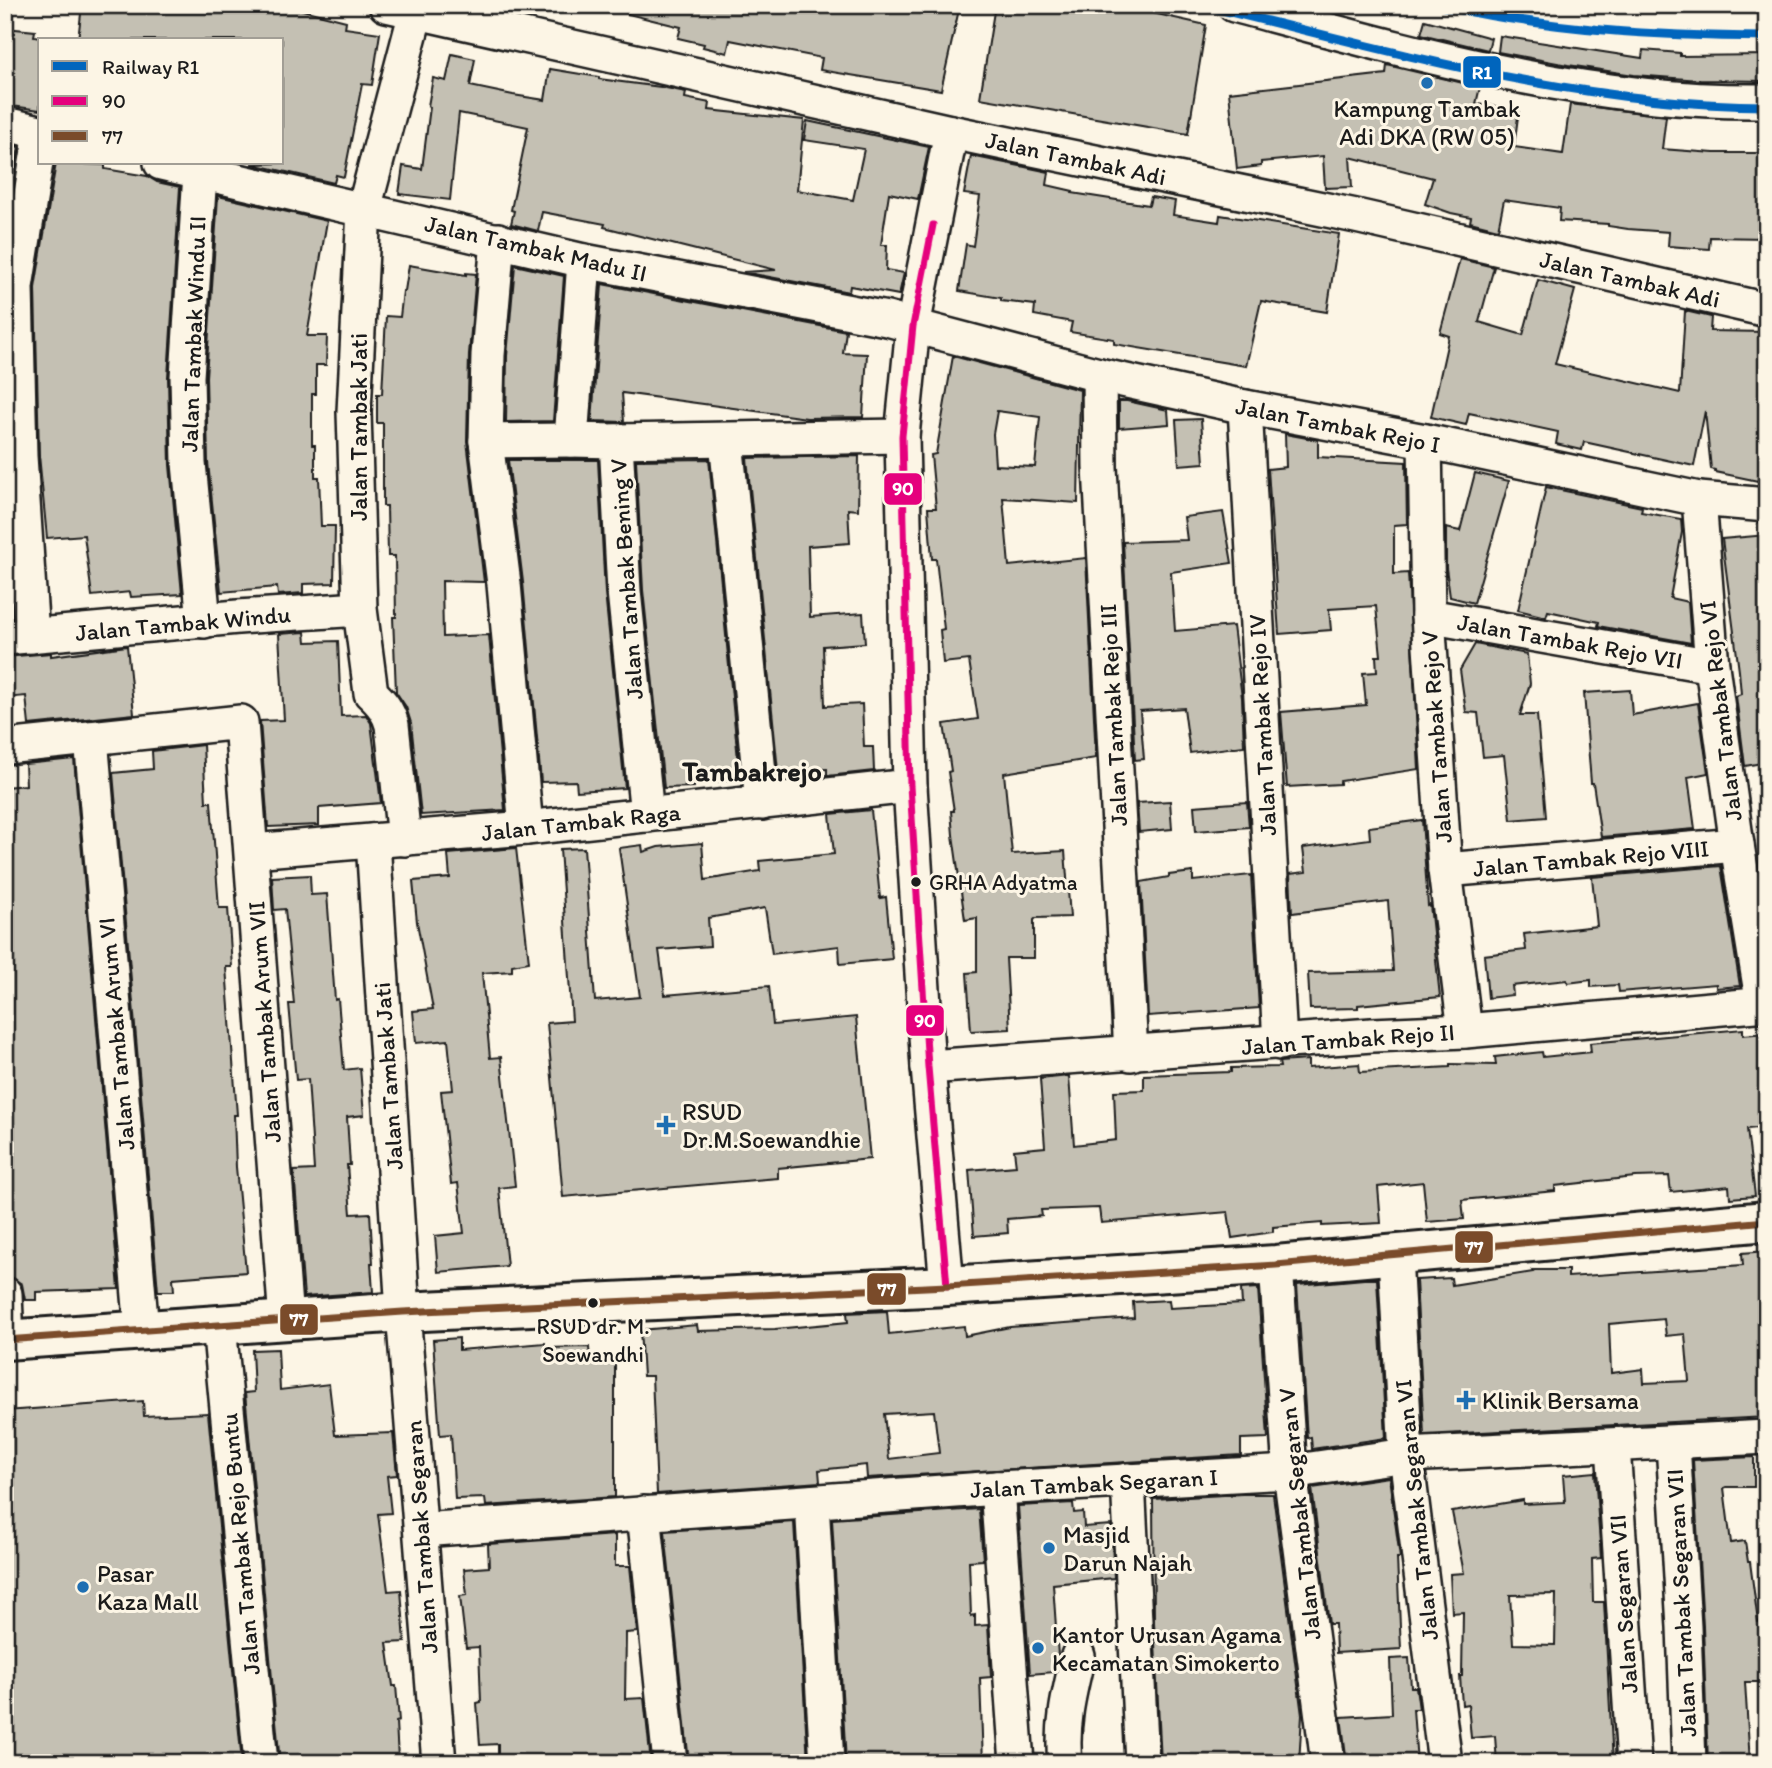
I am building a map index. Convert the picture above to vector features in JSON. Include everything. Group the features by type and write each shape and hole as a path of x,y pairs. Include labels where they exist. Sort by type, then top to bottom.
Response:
{"street":[{"path":"1234,5 1451,61 1620,93 1714,102 1767,101"},
{"name":"Jalan Tambak Adi","path":"401,9 951,132 1356,216 1767,310"},
{"name":"Jalan Tambak Jati","path":"401,9 365,209 354,412 360,609 370,693 383,704 392,725 388,840 403,1312"},
{"path":"5,124 38,132"},
{"path":"947,1286 928,1067 910,786 902,436 913,326 951,132"},
{"path":"19,637 20,456 16,287 38,150"},
{"name":"Jalan Tambak Madu II","path":"165,164 584,261 913,326"},
{"name":"Jalan Tambak Windu II","path":"200,173 187,377 189,463 204,621"},
{"path":"498,240 488,355 486,441 504,584 526,828"},
{"path":"571,440 584,261"},
{"name":"Jalan Tambak Rejo I","path":"913,326 1100,375 1245,407 1425,441 1699,499 1767,505"},
{"name":"Jalan Tambak Rejo III","path":"1100,375 1100,467 1131,1054"},
{"name":"Jalan Tambak Rejo IV","path":"1245,407 1280,1043"},
{"path":"616,441 902,436"},
{"path":"726,440 762,803"},
{"name":"Jalan Tambak Bening V","path":"486,441 616,441 624,591 648,815"},
{"name":"Jalan Tambak Rejo V","path":"1425,441 1428,615 1445,870 1465,1031"},
{"name":"Jalan Tambak Rejo VI","path":"1699,499 1712,666 1737,845 1765,1004"},
{"name":"Jalan Tambak Windu","path":"19,637 360,609"},
{"name":"Jalan Tambak Rejo VII","path":"1428,615 1712,666"},
{"name":"Jalan Tambak Arum VII","path":"91,738 242,722 286,1321"},
{"path":"5,747 91,738"},
{"name":"Jalan Tambak Arum VI","path":"91,738 142,1331"},
{"name":"Jalan Tambak Raga","path":"252,851 526,828 910,786"},
{"name":"Jalan Tambak Rejo VIII","path":"1445,870 1737,845"},
{"name":"Jalan Tambak Rejo II","path":"928,1067 1465,1031 1765,1004"},
{"path":"5,1294 6,1340 403,1312 947,1286 1276,1265 1767,1221"},
{"name":"Jalan Tambak Segaran VI","path":"1395,1256 1406,1455 1445,1763"},
{"name":"Jalan Tambak Segaran V","path":"1276,1265 1290,1472 1328,1763"},
{"name":"Jalan Tambak Segaran","path":"403,1312 439,1763"},
{"name":"Jalan Tambak Rejo Buntu","path":"219,1325 261,1763"},
{"name":"Jalan Tambak Segaran I","path":"421,1530 997,1488 1290,1472 1406,1455 1767,1437"},
{"name":"Jalan Tambak Segaran VII","path":"1673,1443 1689,1763"},
{"name":"Jalan Segaran VII","path":"1612,1446 1634,1763"},
{"path":"1128,1480 1142,1763"},
{"path":"997,1488 1017,1763"},
{"path":"812,1502 827,1763"},
{"path":"644,1513 670,1763"},
{"path":"1065,1763 1062,1740 1065,1708 1078,1656"}],"building":[{"path":"82,5 283,5 346,21 345,28 380,33 372,85 362,84 344,177 336,175 334,183 252,164 284,164 284,38 78,38"},
{"path":"629,5 960,5 941,90 820,70 822,58 730,40 727,53 703,47 704,44 678,38 681,27 628,14"},
{"path":"995,5 1117,5 1206,25 1188,134 980,98"},
{"path":"1425,20 1491,38 1488,50 1421,34"},
{"path":"5,28 35,31 34,36 40,37 38,110 5,105"},
{"path":"1500,36 1642,58 1643,50 1680,53 1680,56 1767,55 1767,81 1634,75 1568,65 1498,52"},
{"path":"452,54 475,59 470,86 513,95 545,100 550,69 686,92 685,98 710,103 709,110 804,120 797,190 853,200 864,149 804,140 807,121 929,147 918,199 889,193 881,245 887,245 886,270 904,273 899,295 850,286 849,292 743,272 776,270 604,227 605,224 542,212 538,231 511,224 514,211 511,210 528,127 459,113 450,200 399,194 403,166 422,169 433,78 446,81"},
{"path":"1387,65 1480,87 1476,104 1519,109 1514,147 1563,154 1570,104 1666,116 1662,149 1767,153 1767,238 1710,237 1709,249 1668,246 1669,232 1559,221 1560,208 1504,200 1498,229 1470,222 1471,217 1425,204 1433,178 1350,157 1352,187 1325,188 1323,156 1261,162 1261,166 1237,169 1229,92 1386,74"},
{"path":"5,144 19,147 5,233"},
{"path":"971,156 1049,172 1047,185 1073,191 1072,193 1149,205 1151,197 1175,201 1173,215 1219,222 1220,215 1339,234 1327,312 1261,301 1246,366 1114,344 1114,339 1070,332 1072,322 1034,315 1035,305 1001,301 1001,298 959,291 966,244 973,246 980,196 964,194"},
{"path":"56,164 105,165 105,169 147,176 157,182 180,187 168,377 170,465 182,594 131,597 130,592 92,596 84,535 47,538 39,455 35,288"},
{"path":"218,196 327,221 307,336 327,336 326,365 316,365 316,394 312,394 312,445 315,445 315,477 319,477 321,526 335,526 334,583 303,584 303,593 278,595 277,587 221,592 208,462 206,377"},
{"path":"1460,259 1494,267 1479,322 1523,335 1538,280 1575,290 1555,364 1680,393 1685,311 1711,317 1710,331 1767,332 1767,436 1758,481 1711,469 1705,411 1694,466 1584,442 1582,450 1556,444 1558,432 1469,413 1466,425 1431,417 1449,336 1440,333"},
{"path":"409,265 466,275 476,274 469,354 467,441 484,582 442,581 443,637 489,635 505,810 421,815 411,723 406,707 396,692 393,617 396,617 395,556 388,556 387,506 383,506 383,423 377,423 377,394 382,394 386,316 400,317"},
{"path":"515,265 564,276 553,421 506,422 507,356"},
{"path":"602,284 846,331 843,353 867,354 863,417 807,418 622,393 624,422 592,421"},
{"path":"953,356 1080,390 1078,503 1003,498 1009,566 1086,558 1096,758 1004,773 1012,854 1065,851 1070,917 1036,918 1034,958 1006,958 1010,1029 971,1031 967,973 977,972 977,918 965,920 953,835 951,811 954,811 948,772 951,771 944,724 978,719 969,660 943,663 940,630 944,629 936,559 932,559 928,508 936,508 931,455 936,454","holes":["997,411 1040,417 1035,467 995,465 993,434"]},
{"path":"1119,401 1168,410 1169,424 1119,428"},
{"path":"1201,419 1204,463 1179,465 1176,420"},
{"path":"1285,434 1318,440 1318,457 1406,462 1407,524 1394,525 1394,574 1408,573 1419,769 1340,781 1340,784 1287,787 1281,712 1366,705 1363,673 1377,672 1376,656 1381,656 1376,606 1329,609 1331,630 1279,634 1268,469 1286,467"},
{"path":"859,456 858,510 848,509 850,543 808,546 810,617 863,613 865,643 823,646 825,706 862,704 864,747 873,747 874,771 827,776 827,769 778,771 747,458"},
{"path":"709,459 740,780 694,783 694,787 664,788 643,590 636,460"},
{"path":"508,460 598,460 605,593 625,788 577,791 576,781 541,782 523,582"},
{"path":"1475,473 1509,481 1474,603 1450,597 1446,568 1446,528 1460,531"},
{"path":"1546,487 1642,507 1641,512 1681,519 1682,532 1670,598 1688,602 1691,643 1598,626 1599,622 1548,611 1546,617 1518,610"},
{"path":"1223,512 1232,563 1171,572 1175,631 1233,626 1242,698 1244,746 1190,753 1184,708 1140,711 1144,759 1135,760 1123,542 1187,540 1184,517"},
{"path":"1767,535 1767,762 1745,766 1736,696 1741,694 1739,671 1722,539"},
{"path":"305,632 306,642 338,641 341,716 366,715 371,723 381,803 319,808 319,825 268,827 260,721 284,720 279,634"},
{"path":"1475,644 1527,654 1530,684 1520,715 1537,715 1546,817 1511,820 1504,755 1483,757 1478,713 1466,712 1460,670"},
{"path":"127,646 134,714 29,725 26,696 5,698 5,657 51,653 51,656"},
{"path":"1630,690 1632,715 1698,703 1708,773 1688,777 1695,829 1601,837 1591,783 1584,693"},
{"path":"203,745 206,802 211,802 219,908 228,908 232,967 226,967 237,1115 234,1115 236,1167 246,1272 173,1278 174,1291 158,1291 113,773 153,769 152,751"},
{"path":"74,759 119,1289 36,1292 36,1300 25,1300 22,1284 9,1276 5,1204 5,787 26,785 25,764"},
{"path":"1170,801 1172,829 1139,832 1137,803"},
{"path":"1247,802 1249,827 1196,831 1194,806"},
{"path":"871,810 880,898 886,897 892,959 840,964 839,946 772,954 765,908 708,918 710,946 659,950 665,995 769,986 773,1025 856,1017 870,1159 778,1168 778,1178 563,1197 547,1023 572,1021 560,849 584,848 595,1001 640,997 619,848 642,845 643,852 658,847 702,843 705,880 760,871 759,861 834,854 830,814"},
{"path":"1422,820 1428,906 1430,905 1440,997 1358,1005 1358,1008 1310,1009 1308,973 1393,971 1388,901 1292,913 1290,874 1306,872 1303,848 1370,839 1369,827"},
{"path":"516,848 529,962 512,965 512,971 482,973 490,1058 501,1057 515,1186 499,1188 507,1266 438,1272 435,1236 464,1233 458,1183 451,1184 441,1091 453,1090 448,1040 416,1043 413,1011 433,1009 417,922 413,881 450,878 448,854"},
{"path":"1721,866 1740,986 1716,988 1716,984 1619,992 1618,985 1591,987 1591,980 1568,983 1567,980 1512,986 1513,995 1488,998 1484,955 1526,950 1524,934 1597,926 1592,877"},
{"path":"1193,872 1193,881 1251,875 1259,1008 1148,1016 1141,882"},
{"path":"310,875 311,895 327,894 335,1000 338,999 344,1070 360,1068 364,1115 347,1117 350,1165 347,1165 351,1214 370,1213 373,1292 304,1297 294,1171 314,1170 308,1079 296,1080 289,1004 294,1004 285,909 274,910 272,877"},
{"path":"1743,1029 1743,1035 1767,1033 1767,1127 1747,1129 1755,1196 1730,1198 1729,1186 1671,1192 1669,1176 1635,1177 1555,1186 1555,1191 1462,1200 1464,1219 1427,1222 1423,1182 1378,1187 1381,1223 1322,1226 1322,1223 1273,1227 1273,1232 1232,1238 1228,1212 1101,1223 1099,1208 1041,1210 1042,1216 1007,1219 1008,1233 974,1236 969,1170 1016,1166 1014,1150 1045,1147 1040,1079 1069,1076 1074,1145 1116,1140 1114,1091 1144,1090 1144,1075 1231,1072 1231,1068 1280,1067 1279,1062 1308,1060 1308,1068 1359,1064 1360,1072 1450,1067 1450,1064 1496,1065 1495,1057 1542,1052 1543,1057 1591,1052 1590,1043"},
{"path":"1767,1251 1767,1417 1424,1435 1416,1280 1451,1278 1452,1285 1533,1272 1532,1270 1568,1270 1568,1277 1743,1265 1742,1253","holes":["1664,1319 1666,1336 1685,1334 1689,1381 1644,1383 1643,1369 1611,1373 1609,1324"]},
{"path":"1377,1279 1386,1438 1312,1449 1311,1437 1307,1438 1297,1285"},
{"path":"1258,1288 1268,1438 1241,1439 1241,1455 867,1478 866,1465 819,1470 820,1482 657,1494 652,1376 643,1376 640,1330 697,1325 698,1331 775,1329 848,1322 847,1313 887,1311 889,1334 964,1326 965,1336 1010,1327 1134,1318 1133,1302 1169,1300 1170,1308 1242,1304 1241,1289","holes":["934,1411 939,1453 889,1459 884,1414"]},
{"path":"459,1338 459,1350 545,1343 545,1348 589,1347 590,1360 615,1358 615,1497 486,1506 485,1498 455,1499 451,1434 440,1435 433,1340"},
{"path":"278,1349 280,1390 329,1384 335,1435 393,1433 397,1475 387,1476 391,1513 378,1514 388,1591 401,1590 405,1642 387,1643 393,1686 396,1686 398,1759 280,1763 245,1393 254,1392 252,1350"},
{"name":"Pasar Kaza Mall","path":"143,1401 144,1416 208,1413 242,1763 5,1763 5,1411"},
{"path":"1754,1457 1754,1487 1724,1488 1731,1543 1745,1541 1758,1622 1767,1621 1767,1682 1745,1682 1750,1763 1708,1763 1693,1460"},
{"path":"1595,1472 1601,1558 1592,1559 1593,1602 1604,1602 1613,1763 1497,1763 1495,1736 1471,1738 1468,1704 1462,1705 1460,1676 1463,1612 1452,1613 1450,1574 1464,1573 1452,1512 1523,1500 1523,1504 1565,1502 1563,1475","holes":["1556,1594 1555,1645 1513,1644 1510,1595"]},
{"path":"1389,1477 1400,1558 1397,1558 1401,1649 1336,1653 1335,1624 1329,1624 1312,1488"},
{"path":"1273,1494 1302,1715 1299,1763 1161,1763 1154,1622 1153,1499"},
{"path":"1073,1503 1074,1513 1083,1512 1084,1527 1111,1525 1114,1578 1053,1584 1058,1656 1054,1672 1030,1674 1018,1506"},
{"path":"979,1509 983,1560 969,1561 971,1616 975,1615 975,1626 988,1625 991,1677 980,1678 983,1763 846,1763 832,1519"},
{"path":"794,1522 808,1763 689,1763 665,1531"},
{"path":"615,1535 615,1566 630,1566 637,1632 626,1633 625,1699 644,1698 651,1763 615,1763 614,1759 498,1763 498,1744 480,1745 477,1703 481,1702 479,1647 466,1648 460,1596 467,1595 464,1569 489,1567 488,1544"},
{"path":"1409,1658 1411,1687 1416,1687 1419,1709 1413,1709 1417,1763 1347,1763 1341,1717 1392,1714 1390,1659"}],"rail line":[{"name":"R1","path":"1202,5 1412,56 1552,85 1694,103 1767,106"},
{"name":"R1","path":"1444,6 1524,21 1604,30 1767,37"}],"transit line":[{"name":"90","path":"933,225 913,326 902,436 910,786 928,1067 947,1286"},
{"name":"77","path":"5,1340 403,1312 947,1286 1276,1265 1767,1221"}],"place":[{"name":"Kampung Tambak Adi DKA (RW 05)","path":"1427,83"},
{"name":"GRHA Adyatma","path":"916,882"},
{"name":"RSUD Dr.M.Soewandhie","path":"666,1125"},
{"name":"RSUD dr. M. Soewandhi","path":"593,1303"},
{"name":"Klinik Bersama","path":"1466,1400"},
{"name":"Masjid Darun Najah","path":"1049,1548"},
{"name":"Pasar Kaza Mall","path":"83,1587"},
{"name":"Kantor Urusan Agama Kecamatan Simokerto","path":"1038,1648"}],"district":[{"name":"Tambakrejo","path":"752,771"}]}
